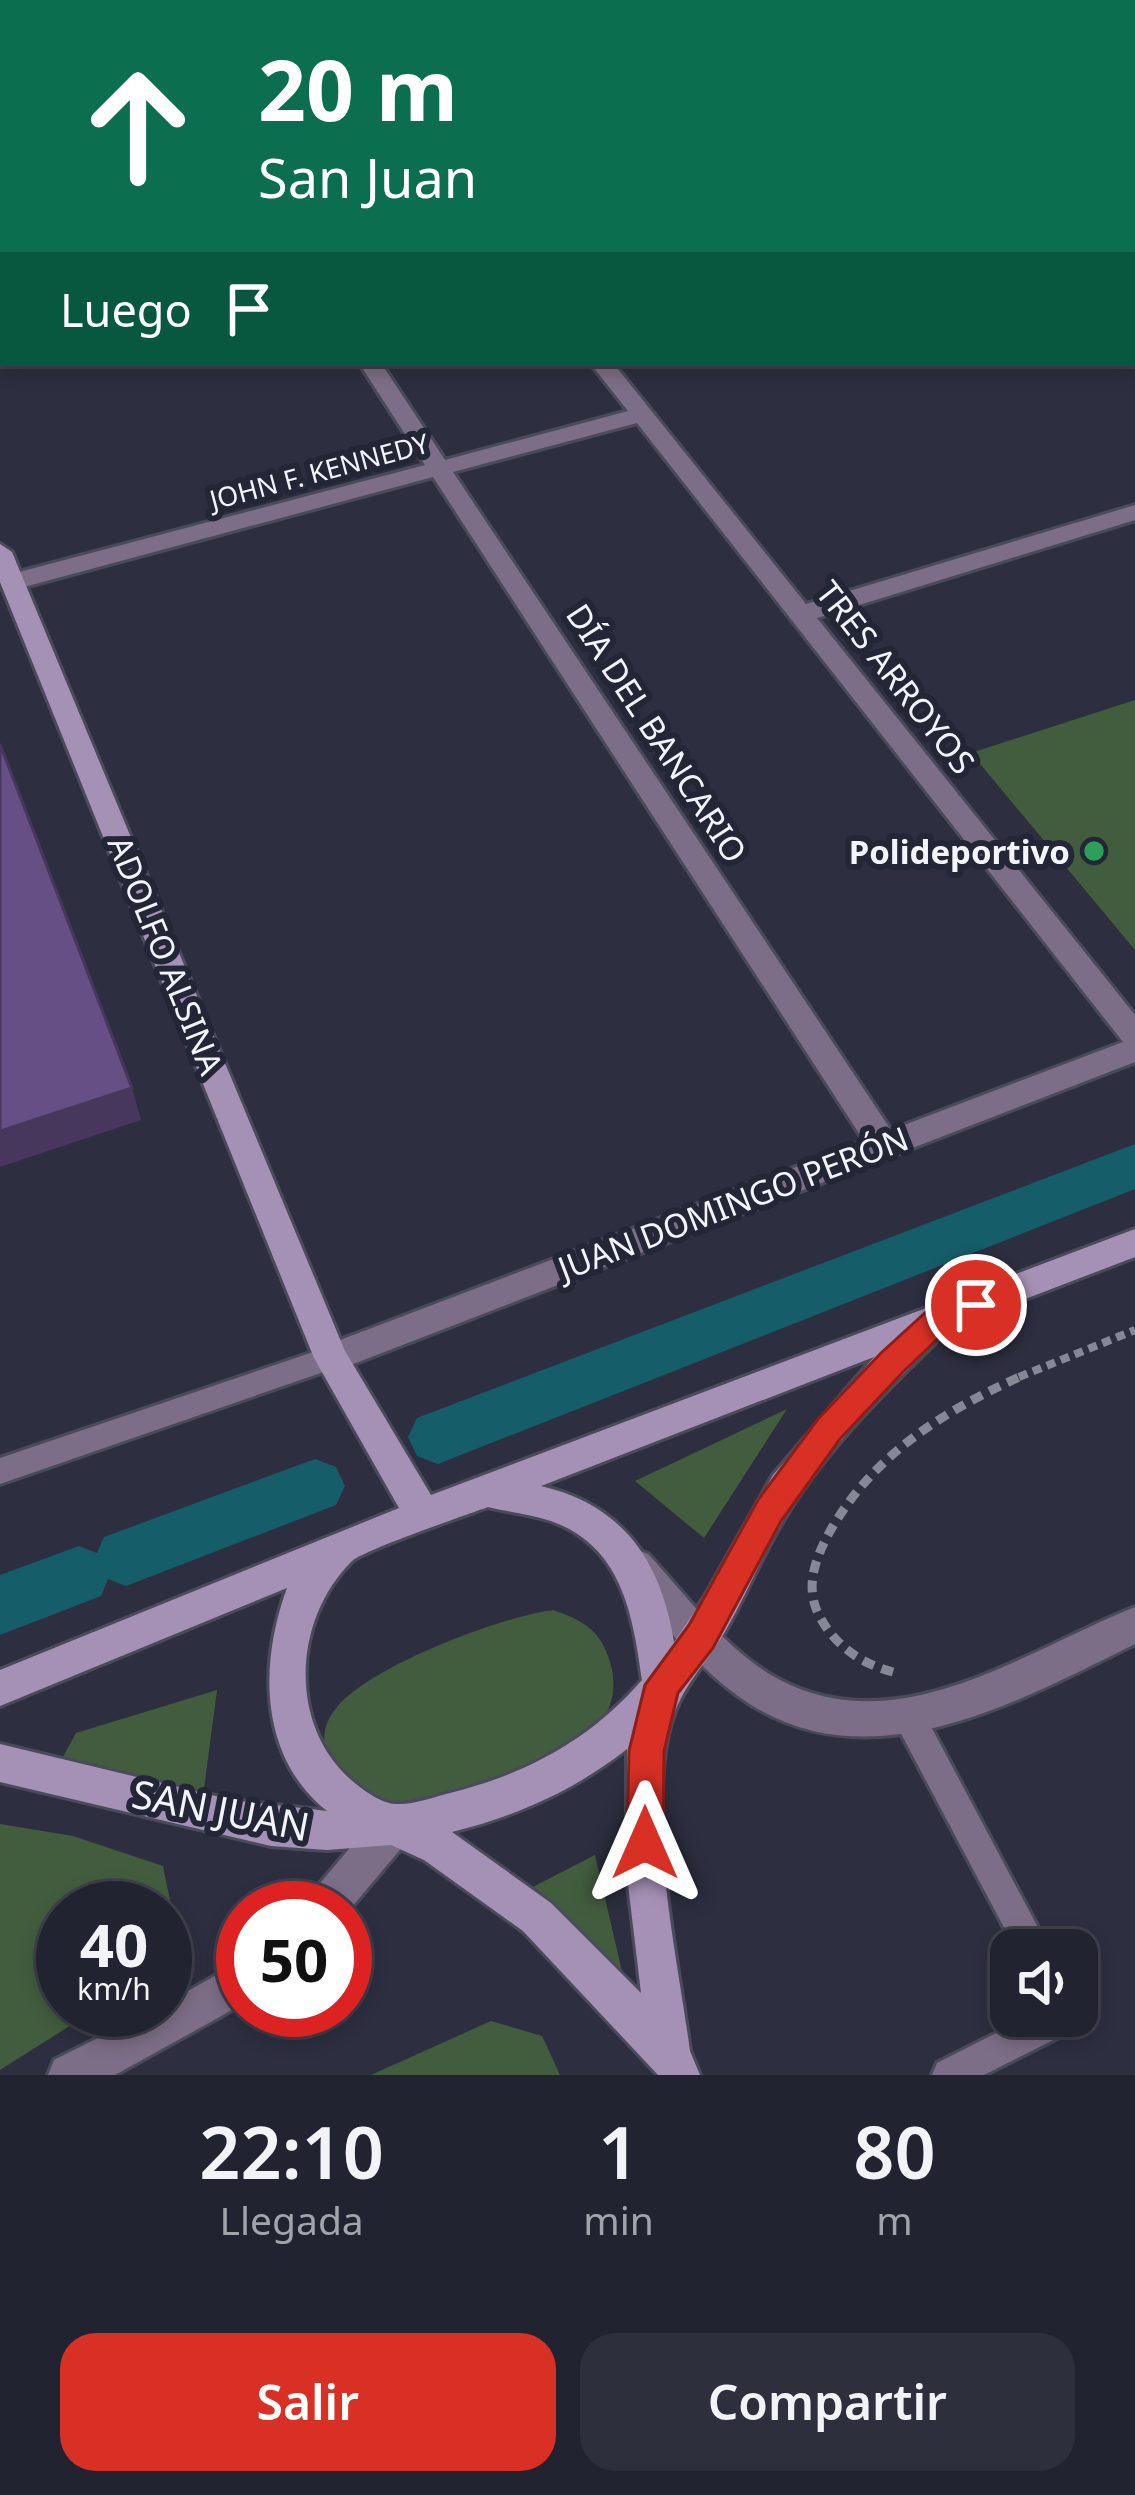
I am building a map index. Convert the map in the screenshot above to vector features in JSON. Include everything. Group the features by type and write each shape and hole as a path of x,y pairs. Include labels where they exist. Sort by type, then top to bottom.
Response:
{"main road":[{"name":"ADOLFO ALSINA","path":"0,551 332,1358 423,1515"},
{"name":"SAN JUAN","path":"488,1491 1135,1244"},
{"name":"SAN JUAN","path":"0,1763 250,1823 314,1831 395,1825 485,1806 555,1780 618,1734 662,1685 701,1636 796,1472 861,1393 937,1321"},
{"path":"0,1688 488,1491 556,1506 598,1526 631,1561 652,1620 662,1685 646,1751 646,1876 674,2063"},
{"path":"349,1546 306,1586 291,1628 287,1677 293,1731 317,1778 351,1805 438,1846 536,1917 674,2063"}],"street":[{"name":"DÍA DEL BANCARIO","path":"372,366 883,1144"},
{"name":"TRES ARROYOS","path":"603,366 1135,1036"},
{"name":"JOHN F. KENNEDY","path":"13,582 640,415"},
{"path":"800,614 1135,512"},
{"name":"JUAN DOMINGO PERÓN","path":"332,1358 1135,1050"},
{"path":"631,1561 761,1691 802,1712 839,1718 909,1717 991,1693 1135,1625"},
{"path":"348,1881 395,1825"},
{"path":"69,2075 216,1998"}],"lane":[{"path":"0,1472 332,1358"},
{"path":"909,1717 1023,1929"},
{"path":"949,2075 1024,2037"}],"path":[{"path":"904,1672 888,1672 855,1658 827,1633 812,1602 810,1575 830,1527 861,1484 940,1414 1135,1330"}],"green space":[{"name":"Polideportivo","path":"1135,700 1135,950 971,753"},
{"path":"787,1409 704,1538 635,1481"},
{"path":"553,1610 596,1634 606,1651 613,1685 609,1708 600,1722 553,1759 502,1790 400,1805 360,1791 331,1763 326,1726 354,1691 438,1646 502,1622"},
{"path":"217,1690 203,1796 54,1773 76,1733"},
{"path":"0,1824 73,1836 163,1866 166,1881 36,1881 36,2037 52,2037 0,2070"},
{"path":"595,1855 630,2006 529,1889"},
{"path":"491,2021 542,2036 560,2075 371,2075"}],"building":[{"path":"0,744 132,1088 0,1131"}],"waterway":[{"path":"438,1437 1135,1166"},
{"path":"126,1557 315,1486"},
{"path":"0,1605 79,1575"}],"place":[{"name":"Polideportivo","path":"1094,851"}],"route":[{"path":"645,1843 646,1751 662,1685 701,1636 770,1511 829,1429 937,1321 976,1305"}]}
